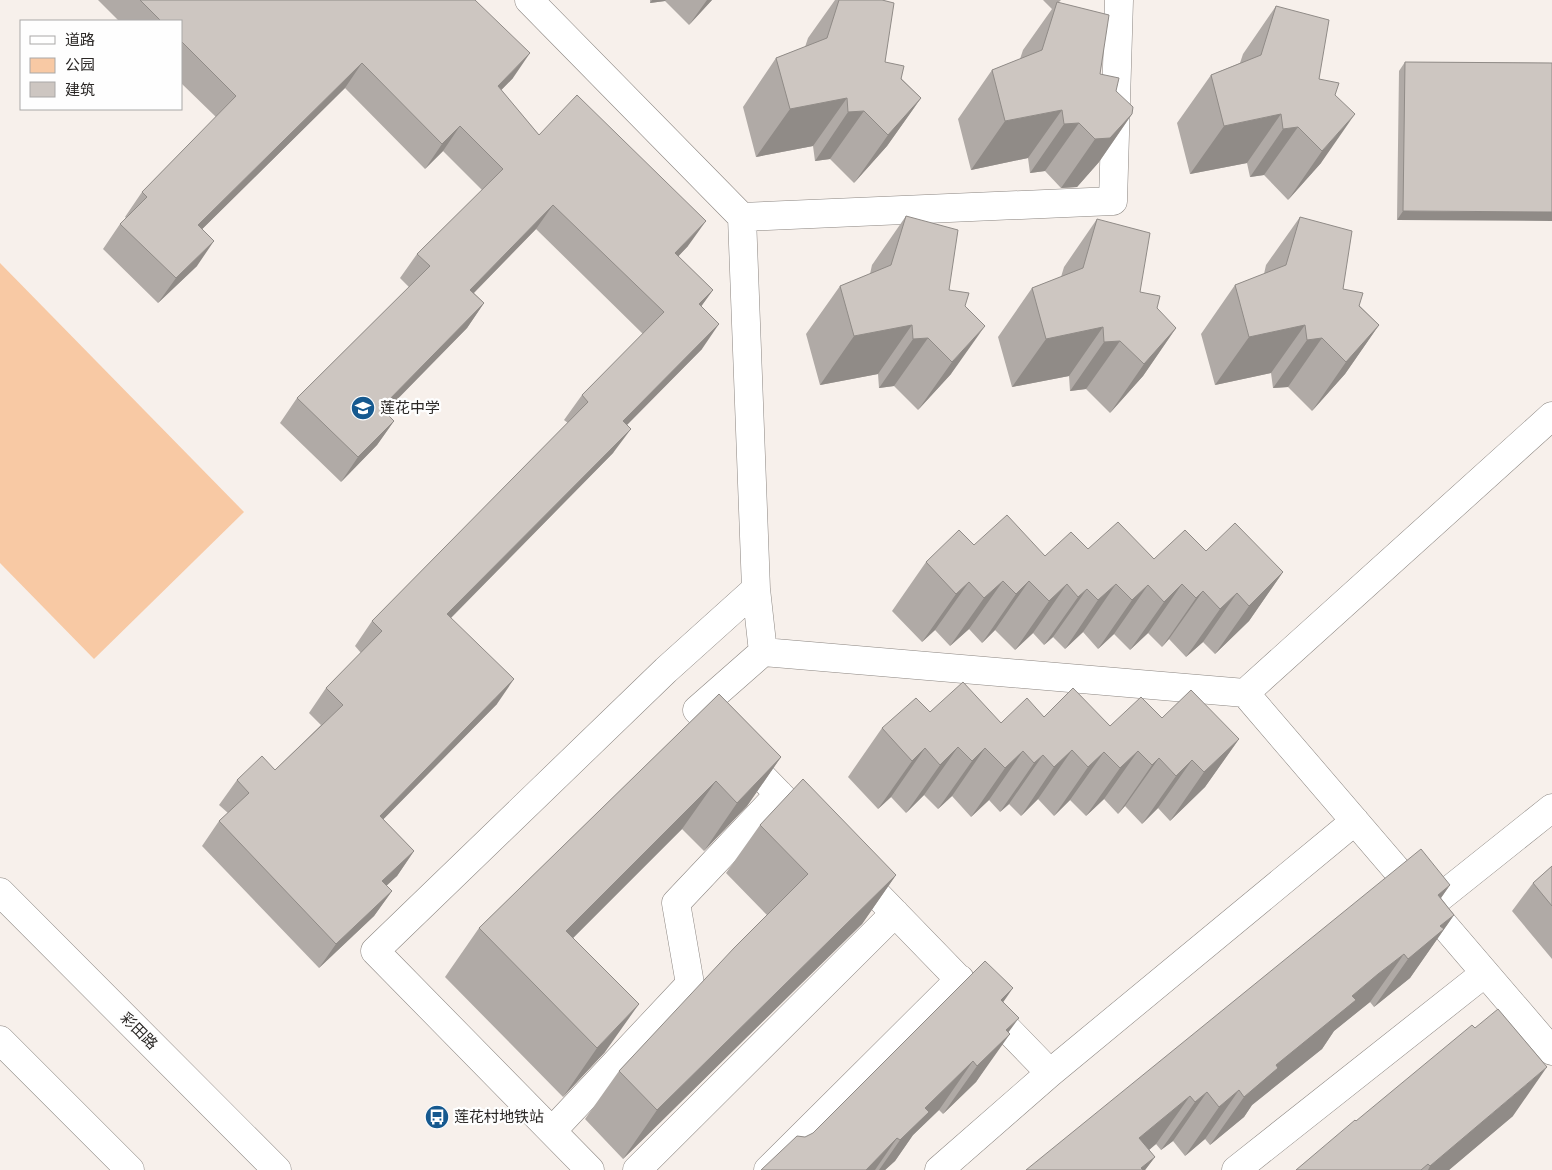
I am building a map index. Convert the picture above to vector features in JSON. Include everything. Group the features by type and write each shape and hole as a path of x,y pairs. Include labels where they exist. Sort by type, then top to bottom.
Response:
{"street":[{"path":"529,0 742,217 756,588 763,652"},
{"path":"742,217 1113,201 1119,0"},
{"path":"1245,693 1552,416"},
{"path":"590,1170 375,951 666,670 756,588"},
{"path":"1050,1073 696,710 763,652 1245,693 1552,1051"},
{"path":"552,1131 690,984 676,903 779,794"},
{"path":"1428,907 1552,808"},
{"path":"939,1170 1050,1073 1354,820"},
{"name":"彩田路","path":"0,892 277,1170"},
{"path":"636,1170 895,913"},
{"path":"1236,1170 1485,972"},
{"path":"768,1170 960,979"},
{"path":"0,1040 130,1170"}],"green space":[{"path":"0,263 244,512 94,659 0,563"}],"building":[{"path":"140,0 475,0 530,53 498,86 539,135 577,95 706,221 675,253 713,290 699,304 719,324 623,421 631,429 447,614 514,679 380,816 414,851 382,881 392,891 336,944 219,821 249,793 237,780 262,756 275,770 343,705 326,688 382,631 372,621 588,402 582,395 664,312 553,205 470,290 484,303 381,408 394,421 358,457 297,398 430,266 417,254 503,169 460,126 442,144 362,63 198,225 214,241 176,278 120,224 147,197 142,192 236,96 182,42 182,20 160,20"},
{"path":"839,0 882,0 894,3 885,62 904,66 901,79 921,98 888,135 864,111 848,112 847,98 790,109 776,58 827,38"},
{"path":"1057,2 1109,15 1100,74 1119,78 1116,91 1133,107 1132,114 1110,138 1095,139 1079,123 1064,124 1062,110 1005,121 992,70 1042,50"},
{"path":"1276,6 1329,20 1319,79 1339,83 1335,95 1355,114 1322,151 1298,127 1283,129 1281,114 1224,126 1211,75 1261,55"},
{"path":"1405,62 1552,63 1552,212 1403,211"},
{"path":"906,216 958,230 949,290 969,293 965,306 985,326 952,362 928,338 913,339 912,325 854,336 840,286 891,265"},
{"path":"1300,217 1352,231 1343,289 1363,293 1359,306 1379,325 1346,362 1322,338 1307,340 1305,325 1249,337 1235,285 1286,265"},
{"path":"1097,219 1150,233 1140,292 1160,296 1157,308 1176,328 1144,364 1120,341 1104,342 1103,327 1046,339 1032,288 1083,268"},
{"path":"1007,515 1045,556 1071,532 1088,549 1118,522 1154,559 1185,530 1206,551 1235,523 1283,572 1249,606 1237,593 1220,609 1203,591 1196,598 1182,584 1164,602 1148,585 1132,600 1116,584 1098,600 1087,589 1078,597 1067,584 1049,601 1029,581 1016,594 1003,581 984,598 969,582 956,594 926,562 959,530 974,545"},
{"path":"963,682 1001,723 1027,698 1044,717 1073,688 1110,726 1141,697 1162,718 1191,690 1239,739 1204,772 1192,760 1176,776 1159,758 1152,765 1138,751 1120,768 1104,752 1088,767 1072,750 1054,767 1043,755 1034,763 1023,751 1005,768 985,748 972,761 958,747 940,765 925,748 912,761 882,728 916,698 930,712"},
{"path":"719,694 781,757 737,803 716,781 566,931 639,1004 597,1048 479,928"},
{"path":"803,779 896,875 657,1110 619,1071 734,948 808,874 760,825"},
{"path":"1421,849 1450,885 1438,895 1454,915 1440,926 1444,929 1408,959 1404,954 1352,996 1356,1000 1276,1065 1278,1068 1244,1097 1239,1090 1219,1107 1207,1092 1195,1102 1190,1096 1139,1138 1155,1157 1141,1168 1143,1170 1026,1170"},
{"path":"1552,866 1552,906 1533,883"},
{"path":"985,961 1013,988 1001,1000 1019,1018 1006,1030 1010,1034 977,1066 973,1061 925,1108 929,1112 900,1140 897,1138 866,1170 761,1170 797,1136 805,1137 813,1133"},
{"path":"1498,1009 1547,1067 1430,1166 1428,1164 1421,1170 1296,1170 1472,1025 1475,1028"}],"place":[{"name":"莲花中学","path":"363,408"},
{"name":"莲花村地铁站","path":"437,1117"}]}
